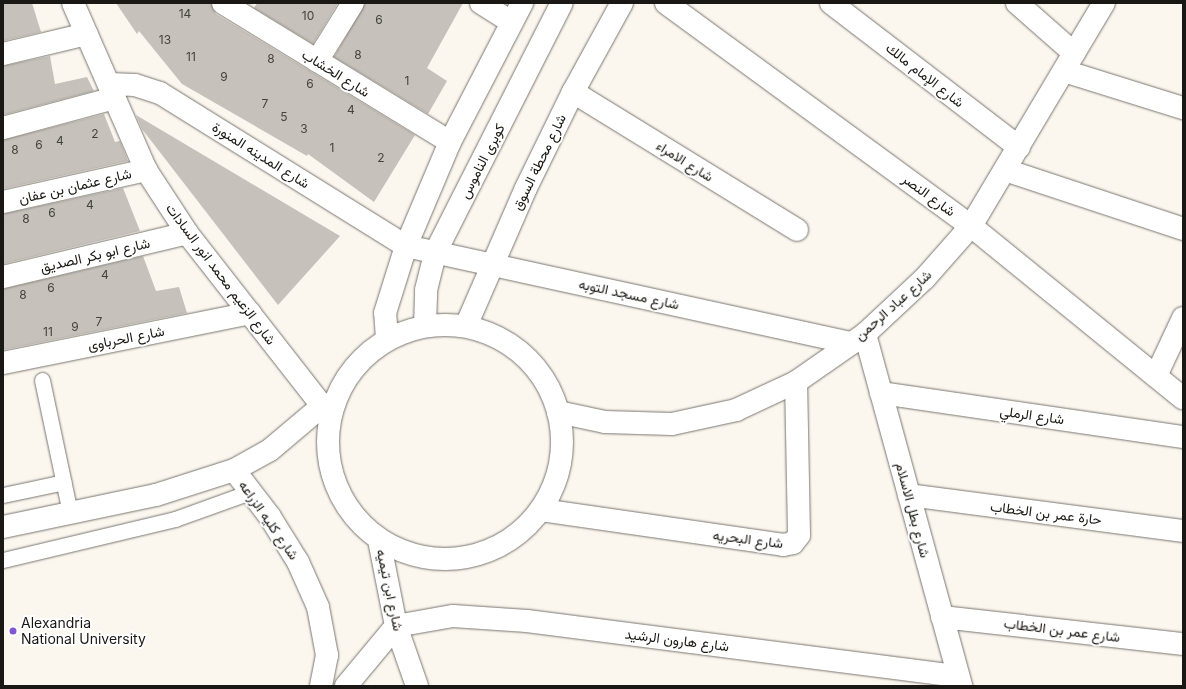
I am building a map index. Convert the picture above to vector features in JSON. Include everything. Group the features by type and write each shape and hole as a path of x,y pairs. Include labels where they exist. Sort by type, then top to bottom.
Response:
{"street":[{"path":"317,61 353,3"},
{"path":"481,3 512,22"},
{"path":"379,540 421,557 466,558 508,542 541,510 554,487 561,463 562,437 558,412 549,387 534,365 514,347 491,334 466,326 425,325 387,339 385,313 406,246 450,142 522,3"},
{"name":"كوبرى الناموس","path":"425,325 426,290 435,253 562,3"},
{"name":"شارع محطة السوق","path":"466,326 526,188 573,92 622,3"},
{"name":"شارع النصر","path":"666,3 972,226 1183,398"},
{"name":"شارع الإمام مالك","path":"831,3 1019,147"},
{"path":"1017,3 1069,62 1183,108"},
{"name":"شارع عباد الرحمن","path":"558,412 605,422 672,424 736,410 796,382 858,339 926,278 972,226 1104,3"},
{"name":"شارع الزعيم محمد انور السادات","path":"77,5 87,34 146,170 187,233 250,314 328,405"},
{"name":"شارع الخشاب","path":"237,7 317,61 450,142"},
{"path":"3,54 87,34"},
{"name":"شارع المدينه المنورة","path":"112,91 135,85 166,96 406,246"},
{"path":"3,128 112,91"},
{"name":"شارع الامراء","path":"573,92 797,230"},
{"name":"شارع عثمان بن عفان","path":"3,202 146,170"},
{"path":"1005,170 1183,229"},
{"name":"شارع ابو بكر الصديق","path":"3,277 187,233"},
{"name":"شارع مسجد التوبه","path":"406,246 492,265 858,339"},
{"name":"شارع الحرباوى","path":"3,363 250,314"},
{"path":"1156,376 1183,318"},
{"name":"شارع ابن تيميه","path":"387,339 354,366 328,405 326,441 333,479 351,513 379,540 396,626 417,686"},
{"name":"شارع بطل الاسلام","path":"858,339 881,393 959,681"},
{"name":"شارع البحريه","path":"541,510 783,545 793,543 799,535 796,382"},
{"name":"شارع الرملي","path":"881,393 1183,437"},
{"path":"3,527 156,495 234,470 270,450 328,405"},
{"name":"شارع كليه الزراعه","path":"234,470 270,517 298,562 318,606 327,655 321,686"},
{"name":"حارة عمر بن الخطاب","path":"909,495 1183,531"},
{"name":"شارع هارون الرشيد","path":"396,626 453,616 527,621 959,681"},
{"name":"شارع عمر بن الخطاب","path":"942,617 1183,644"},
{"path":"346,686 396,626"}],"lane":[{"path":"42,380 70,513"},
{"path":"3,495 64,482"},
{"path":"3,560 175,520 250,492"}],"building":[{"path":"3,3 32,3 41,32 3,41"},
{"path":"116,3 211,3 216,14 415,135 374,202 308,154 307,156 182,84 139,31 137,34"},
{"path":"257,3 338,3 313,44 254,8"},
{"path":"365,3 463,3 427,68 447,81 428,114 334,57"},
{"path":"50,56 55,84 87,77 94,91 3,115 3,66"},
{"path":"104,114 115,142 120,141 128,161 3,189 3,140"},
{"path":"136,115 340,236 278,305 142,129"},
{"path":"123,188 140,231 3,264 3,214"},
{"path":"143,256 156,291 179,287 187,313 3,350 3,289"}],"place":[{"name":"Alexandria National University","path":"13,631"}]}
